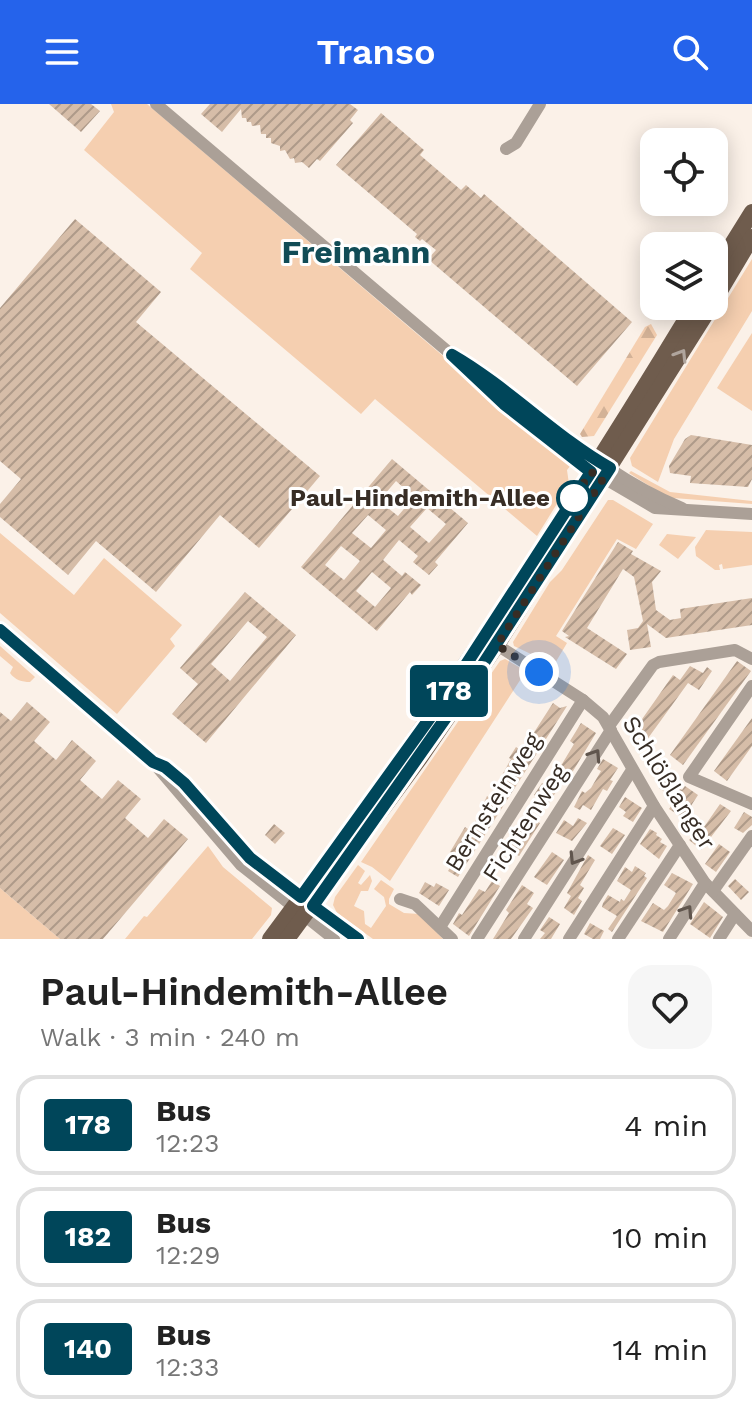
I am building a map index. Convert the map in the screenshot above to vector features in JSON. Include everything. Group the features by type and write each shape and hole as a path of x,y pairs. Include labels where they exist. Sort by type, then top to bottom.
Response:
{"main road":[{"path":"728,255 750,226"},
{"path":"728,272 750,226"},
{"path":"450,701 497,645 686,320"},
{"path":"287,939 303,907 450,701 702,320"},
{"path":"270,939 303,907"}],"street":[{"path":"156,104 452,355 522,402 600,470 650,506 668,511 686,509 752,514"},
{"path":"506,149 516,143 540,104"},
{"path":"0,630 153,762 217,829 241,865 358,939"},
{"name":"Schlößlanger","path":"497,645 583,700 610,728 654,806 709,887 752,931"},
{"name":"Fichtenweg","path":"477,939 648,672 659,662 735,650 752,659"},
{"path":"752,686 689,777 752,804"},
{"name":"Bernsteinweg","path":"440,927 583,700"},
{"path":"524,939 632,770"},
{"path":"569,939 654,806"},
{"path":"669,939 752,836"},
{"path":"618,939 680,845"},
{"path":"400,899 415,904 452,939"},
{"path":"303,907 334,939"},
{"path":"719,939 735,914"}],"green space":[{"path":"111,104 147,104 571,465 567,470 569,484 561,492 563,494 537,536 375,399 361,414 190,269 202,253 84,150 114,112"},
{"path":"752,259 752,311 674,439 658,482 632,466 630,458 715,320 728,320 728,298"},
{"path":"651,324 657,335 594,436 582,437 580,434 645,327"},
{"path":"752,333 752,411 717,388"},
{"path":"631,471 670,492 752,501 752,504 673,498 629,473"},
{"path":"608,500 653,524 636,549 617,539 556,636 567,643 554,665 514,646 513,642 550,582 562,570"},
{"path":"706,530 752,532 752,565 723,569 722,564 719,565 720,570 715,570 696,556 695,547"},
{"path":"0,533 74,595 104,558 182,625 170,639 175,646 117,714 0,613"},
{"path":"667,534 696,537 678,559 659,545"},
{"path":"0,646 35,677 30,682 19,680 10,673 13,667 0,656"},
{"path":"505,659 526,671 390,881 361,862 500,661"},
{"path":"208,846 223,867 272,908 271,915 252,939 125,939 144,916 147,917"},
{"path":"358,865 365,871 358,883 361,885 370,875 372,881 368,891 361,891 354,906 364,911 365,924 371,928 386,906 384,897 374,889 381,880 394,889 389,904 404,913 419,914 443,939 373,939 337,913 333,905 335,897"},
{"path":"0,888 60,939 0,939"}],"building":[{"path":"49,104 91,104 100,111 81,132"},
{"path":"210,104 350,104 358,110 350,120 353,123 320,161 317,159 309,168 302,162 295,163 285,150 280,151 280,146 271,143 271,138 266,138 266,134 261,134 260,125 252,126 246,118 242,118 241,109 222,132 201,114"},
{"path":"381,113 424,150 420,155 461,190 466,185 481,198 484,194 632,322 577,386 428,259 436,250 415,237 417,234 336,165"},
{"path":"75,219 161,292 136,322 320,476 259,548 220,515 156,592 96,541 68,575 0,517 0,504 21,479 0,461 0,308"},
{"path":"691,435 752,445 752,479 748,487 690,483 691,476 670,473 669,466 685,439"},
{"path":"392,459 468,523 435,562 438,565 429,575 413,562 418,556 399,540 383,560 402,576 405,572 421,585 412,595 410,592 377,631 301,567","holes":["396,481 414,497 398,516 379,501","427,508 446,524 429,543 410,527","368,515 386,530 371,548 352,533","341,546 360,561 344,580 325,565","372,572 391,588 375,607 356,591"]},
{"path":"618,542 633,551 631,554 661,571 652,582 656,610 670,620 681,618 680,609 752,598 752,625 666,638 647,624 651,647 630,650 627,630 638,628 643,621 634,577 623,569 587,628 627,654 616,669 565,637 569,636 562,631"},
{"path":"245,592 296,635 206,743 172,714 198,684 180,668","holes":["248,621 267,637 230,681 211,664"]},
{"path":"737,661 751,671 683,765 670,755"},
{"path":"690,666 703,673 707,667 712,671 699,690 688,683 646,741 633,732 673,675 680,680"},
{"path":"27,702 50,722 34,741 56,760 72,740 96,761 80,780 96,794 102,799 118,780 141,799 125,818 148,838 164,819 188,839 103,939 60,939 0,888 0,712 11,721"},
{"path":"553,703 560,708 567,706 458,877 448,871 457,856 450,852 465,827 471,831 487,796 494,801 508,778 502,775 509,758 516,747 522,751"},
{"path":"752,718 752,746 727,781 714,771"},
{"path":"581,723 596,733 567,781 556,774 574,744 570,741"},
{"path":"603,759 618,768 607,791 603,789 591,810 583,805 580,810 574,807 582,791 585,793 591,788 601,771 597,769"},
{"path":"666,778 682,790 685,786 698,795 683,818 669,809 676,800 659,788"},
{"path":"542,783 556,792 548,804 534,795"},
{"path":"625,797 642,808 633,822 623,816 626,812 619,807"},
{"path":"720,804 731,811 701,850 689,840 704,827"},
{"path":"744,812 752,817 752,825 743,833 734,828"},
{"path":"528,816 540,823 519,856 512,852 514,848 510,845"},
{"path":"578,818 587,823 572,841 556,833 564,820 573,826"},
{"path":"274,824 285,833 275,844 265,835"},
{"path":"613,828 625,835 612,854 600,846"},
{"path":"650,829 667,846 659,859 640,844"},
{"path":"719,844 730,852 716,872 705,864"},
{"path":"552,852 564,860 547,885 534,877"},
{"path":"588,855 595,860 580,885 584,888 578,898 582,901 574,915 564,908 571,896 567,893"},
{"path":"635,866 646,873 644,876 647,878 612,932 608,929 617,916 602,907 603,903 608,895 624,901 631,890 617,881 625,867 632,872"},
{"path":"672,873 693,884 663,932 641,921 653,903 664,910 668,906 676,893 664,885"},
{"path":"735,879 749,892 741,900 728,886"},
{"path":"492,881 500,886 469,936 453,924 479,889 485,892"},
{"path":"425,882 434,887 436,883 449,890 439,906 419,893"},
{"path":"522,885 534,893 527,904 533,908 511,939 493,939 509,913 506,910"},
{"path":"704,902 723,917 710,938 690,924"},
{"path":"549,917 560,924 551,939 540,939 545,933 540,930"},
{"path":"590,923 604,931 600,939 584,934"}],"bus line":[{"name":"178","path":"0,630 153,762 175,774 250,858 301,897 445,697 591,472 504,404 452,355 522,402 586,454 610,468 497,645 313,906 358,939"}],"place":[{"name":"Paul-Hindemith-Allee","path":"574,498"}],"district":[{"name":"Freimann","path":"356,252"}],"route":[{"path":"539,672 497,645 603,479 591,472 574,498"}]}
